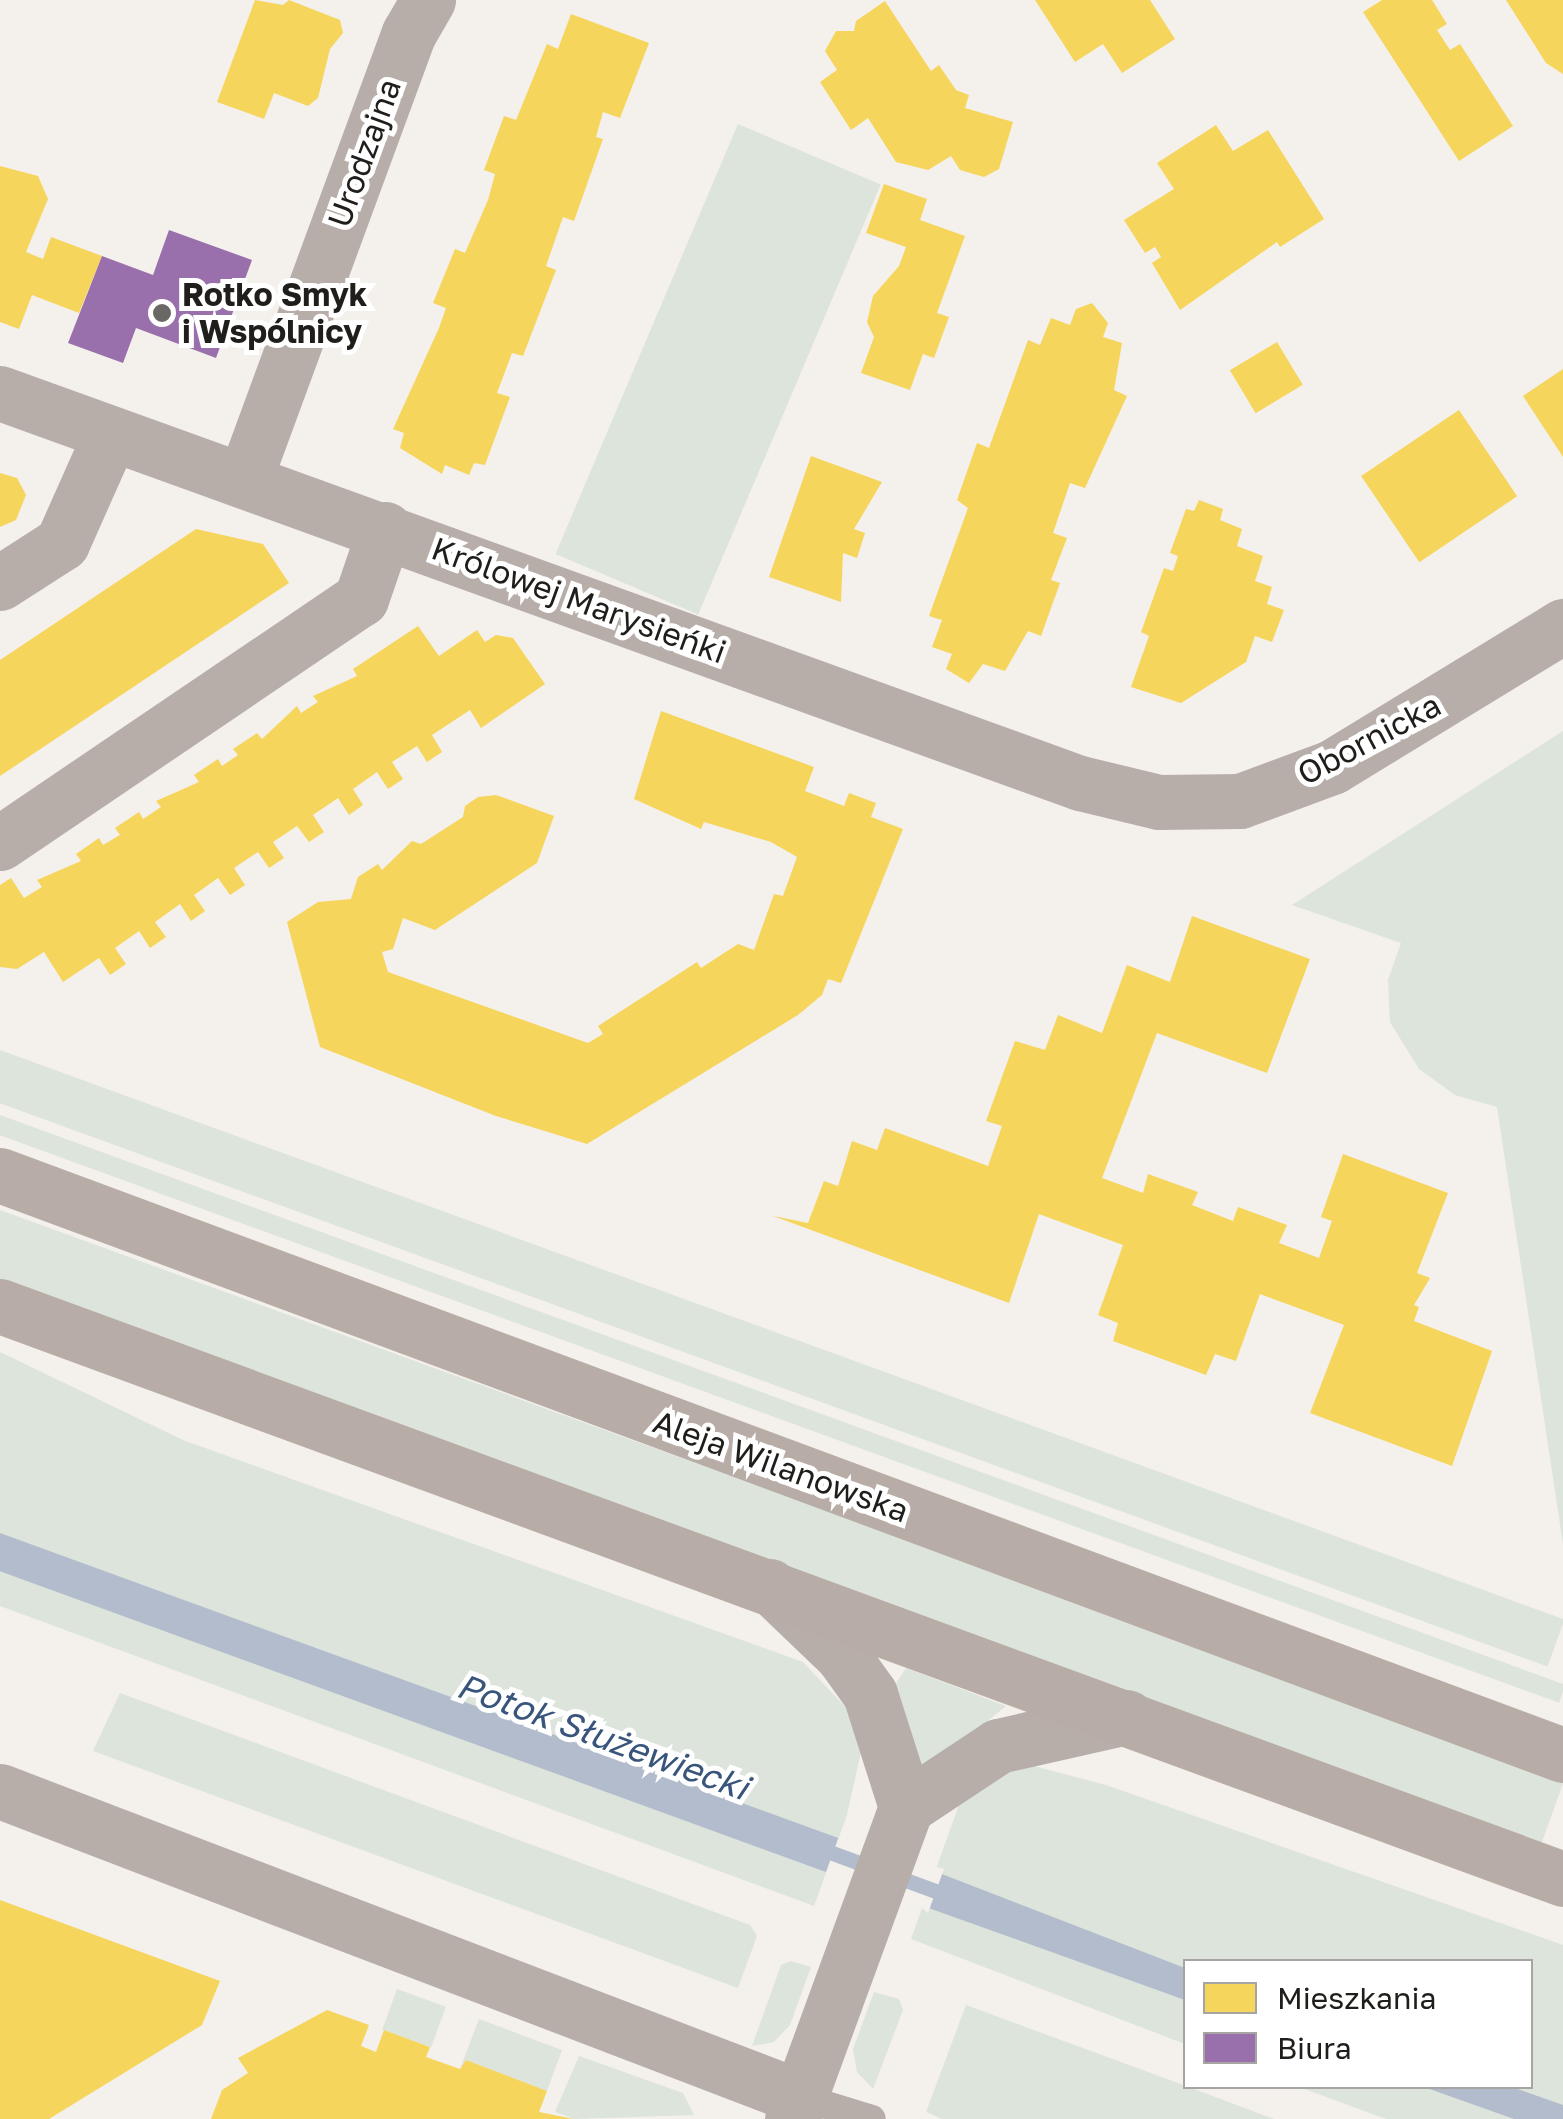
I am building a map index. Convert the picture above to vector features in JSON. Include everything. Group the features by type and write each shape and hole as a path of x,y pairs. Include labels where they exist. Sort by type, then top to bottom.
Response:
{"main road":[{"name":"Aleja Wilanowska","path":"0,1175 1563,1755"},
{"path":"0,1306 1563,1879"}],"street":[{"name":"Urodzajna","path":"244,478 409,33 428,0"},
{"name":"Królowej Marysieńki","path":"0,393 244,478 1043,770 1159,802"},
{"path":"0,584 62,542 111,433"},
{"path":"0,843 360,599 385,530"},
{"name":"Obornicka","path":"1159,802 1240,801 1332,767 1563,626"},
{"path":"770,1586 842,1655 870,1694 902,1820"},
{"path":"0,1791 796,2108 902,1820 998,1746 1127,1717"}],"lane":[{"path":"796,2108 872,2119"}],"shaded area":[{"path":"738,124 881,185 698,614 556,554"},
{"path":"1563,731 1563,1544 1497,1107 1455,1095 1419,1069 1390,1022 1388,980 1401,943 1292,905"},
{"path":"0,1050 1563,1619 1547,1666 0,1103"},
{"path":"0,1115 1563,1684 1559,1703 0,1135"},
{"path":"0,1210 1563,1779 1542,1842 0,1281"},
{"path":"0,1352 183,1440 803,1662 850,1712 861,1752 847,1815 814,1906 0,1606"},
{"path":"906,1668 1006,1706 914,1781 895,1685"},
{"path":"120,1693 750,1925 757,1936 738,1988 93,1751"},
{"path":"1030,1765 1106,1785 1563,1945 1563,2119 1386,2119 1304,2089 1533,2089 1533,1959 1183,1959 1183,2043 911,1939 961,1799 990,1776"},
{"path":"791,1961 811,1967 790,2025 774,2042 752,2046 781,1965"},
{"path":"397,1989 446,2007 431,2047 382,2029"},
{"path":"874,1992 899,1999 903,2010 873,2089 857,2072 853,2049"},
{"path":"966,2005 1183,2085 1183,2089 1193,2089 1274,2119 942,2119 926,2112"},
{"path":"479,2019 562,2050 547,2091 466,2060 460,2069"},
{"path":"579,2056 683,2093 694,2115 575,2119 555,2112"}],"water":[{"path":"0,1533 838,1838 826,1872 0,1571"},
{"path":"934,1871 1183,1967 1183,1999 923,1906"},
{"path":"1430,2089 1518,2089 1563,2105 1563,2119 1514,2119"}],"pier":[{"path":"934,1866 944,1869 928,1913 918,1905"}],"building: Mieszkania":[{"path":"255,0 283,5 289,0 340,20 343,33 330,49 318,98 308,106 274,93 264,119 217,102"},
{"path":"1035,0 1150,0 1175,39 1122,73 1103,44 1075,62"},
{"path":"1382,0 1432,0 1447,24 1437,30 1450,50 1460,44 1513,126 1459,161 1363,12"},
{"path":"1506,0 1563,0 1563,74 1546,63"},
{"path":"885,1 931,71 939,65 956,90 969,95 965,108 1013,122 999,169 984,177 960,170 951,156 928,170 896,162 868,118 851,130 820,82 837,70 825,51 836,31 854,31 856,21"},
{"path":"571,14 649,43 620,118 603,112 596,137 603,139 574,221 563,217 546,266 556,270 523,356 512,353 497,393 510,397 485,465 474,463 469,475 445,465 442,474 400,448 404,433 393,429 446,308 433,303 455,249 465,253 488,200 495,174 484,170 504,116 516,120 547,44 558,49"},
{"path":"1216,125 1233,151 1268,130 1324,219 1280,247 1277,242 1180,310 1152,263 1161,257 1155,247 1145,253 1124,220 1174,189 1157,163"},
{"path":"0,166 38,176 48,199 26,252 43,259 51,237 102,256 79,313 32,295 19,329 0,322"},
{"path":"884,184 927,199 920,220 965,236 937,313 949,317 934,358 923,354 910,390 861,373 874,337 867,322 873,296 899,266 906,247 866,233"},
{"path":"1092,303 1108,323 1103,337 1122,343 1114,390 1127,396 1085,488 1070,483 1053,533 1067,538 1051,580 1060,583 1041,636 1028,631 1005,671 983,664 969,683 946,669 952,654 932,647 942,620 929,616 968,508 957,500 977,443 989,448 1028,340 1040,345 1051,318 1070,325 1076,309"},
{"path":"1277,342 1303,385 1256,413 1230,370"},
{"path":"1563,369 1563,457 1523,396"},
{"path":"1459,410 1517,496 1419,562 1361,476"},
{"path":"811,456 882,482 854,529 865,533 857,558 843,553 841,602 769,577"},
{"path":"0,473 17,478 26,495 16,520 0,527"},
{"path":"1199,500 1223,509 1220,520 1242,529 1237,546 1263,556 1255,581 1272,587 1267,604 1284,610 1272,642 1255,636 1246,662 1181,703 1131,687 1149,636 1141,632 1164,568 1173,571 1178,556 1170,553 1186,509 1194,511"},
{"path":"196,529 263,544 289,583 0,776 0,660"},
{"path":"418,626 439,656 477,630 485,642 496,635 513,638 545,684 481,728 470,710 432,735 442,752 427,762 417,746 392,762 403,779 388,789 377,772 353,789 363,805 349,815 338,798 313,815 324,832 309,842 297,826 273,842 284,858 269,868 258,852 234,868 245,885 230,895 218,878 194,895 205,911 191,921 180,904 155,922 166,937 150,948 139,931 115,948 126,964 110,975 99,958 63,982 44,952 17,969 0,967 0,885 11,878 24,898 42,887 37,880 81,861 76,854 99,838 103,845 120,835 115,828 139,812 143,819 161,807 156,801 199,782 194,775 218,759 222,766 238,755 233,749 257,733 262,739 297,706 301,713 318,702 313,696 357,676 353,669"},
{"path":"661,711 814,767 805,791 844,806 849,793 876,803 871,817 903,829 841,983 828,979 822,995 798,1015 587,1144 496,1116 320,1047 287,922 318,902 351,899 358,877 378,864 382,870 412,841 421,844 463,817 465,806 478,797 496,795 554,816 537,863 435,930 403,918 393,949 382,952 388,972 588,1043 603,1034 598,1026 697,962 701,968 738,944 754,950 774,894 783,896 797,857 771,842 704,822 701,829 634,799"},
{"path":"1192,916 1310,959 1267,1073 1157,1033 1102,1178 1143,1193 1148,1174 1198,1192 1192,1205 1233,1221 1238,1207 1287,1225 1279,1243 1319,1258 1332,1221 1321,1217 1343,1154 1448,1193 1417,1273 1430,1278 1414,1305 1419,1307 1414,1321 1492,1351 1452,1466 1310,1413 1344,1325 1260,1294 1236,1361 1215,1354 1206,1375 1113,1341 1118,1323 1098,1315 1123,1245 1039,1214 1009,1303 773,1216 808,1223 824,1181 838,1186 852,1141 877,1150 885,1128 988,1166 1002,1126 986,1121 1015,1041 1045,1050 1058,1015 1102,1033 1127,965 1170,982"},
{"path":"0,1900 220,1981 202,2025 49,2119 0,2119"},
{"path":"327,2010 369,2025 361,2046 376,2052 384,2030 430,2047 426,2057 460,2069 466,2060 547,2091 539,2112 574,2119 211,2119 222,2090 248,2073 238,2058"}],"building: Biura":[{"path":"169,230 252,260 216,358 136,328 123,363 68,343 102,256 153,275"}],"waterway":[{"name":"Potok Służewiecki","path":"816,1847 944,1894"}],"place":[{"name":"Rotko Smyk i Wspólnicy","path":"162,313"}]}
